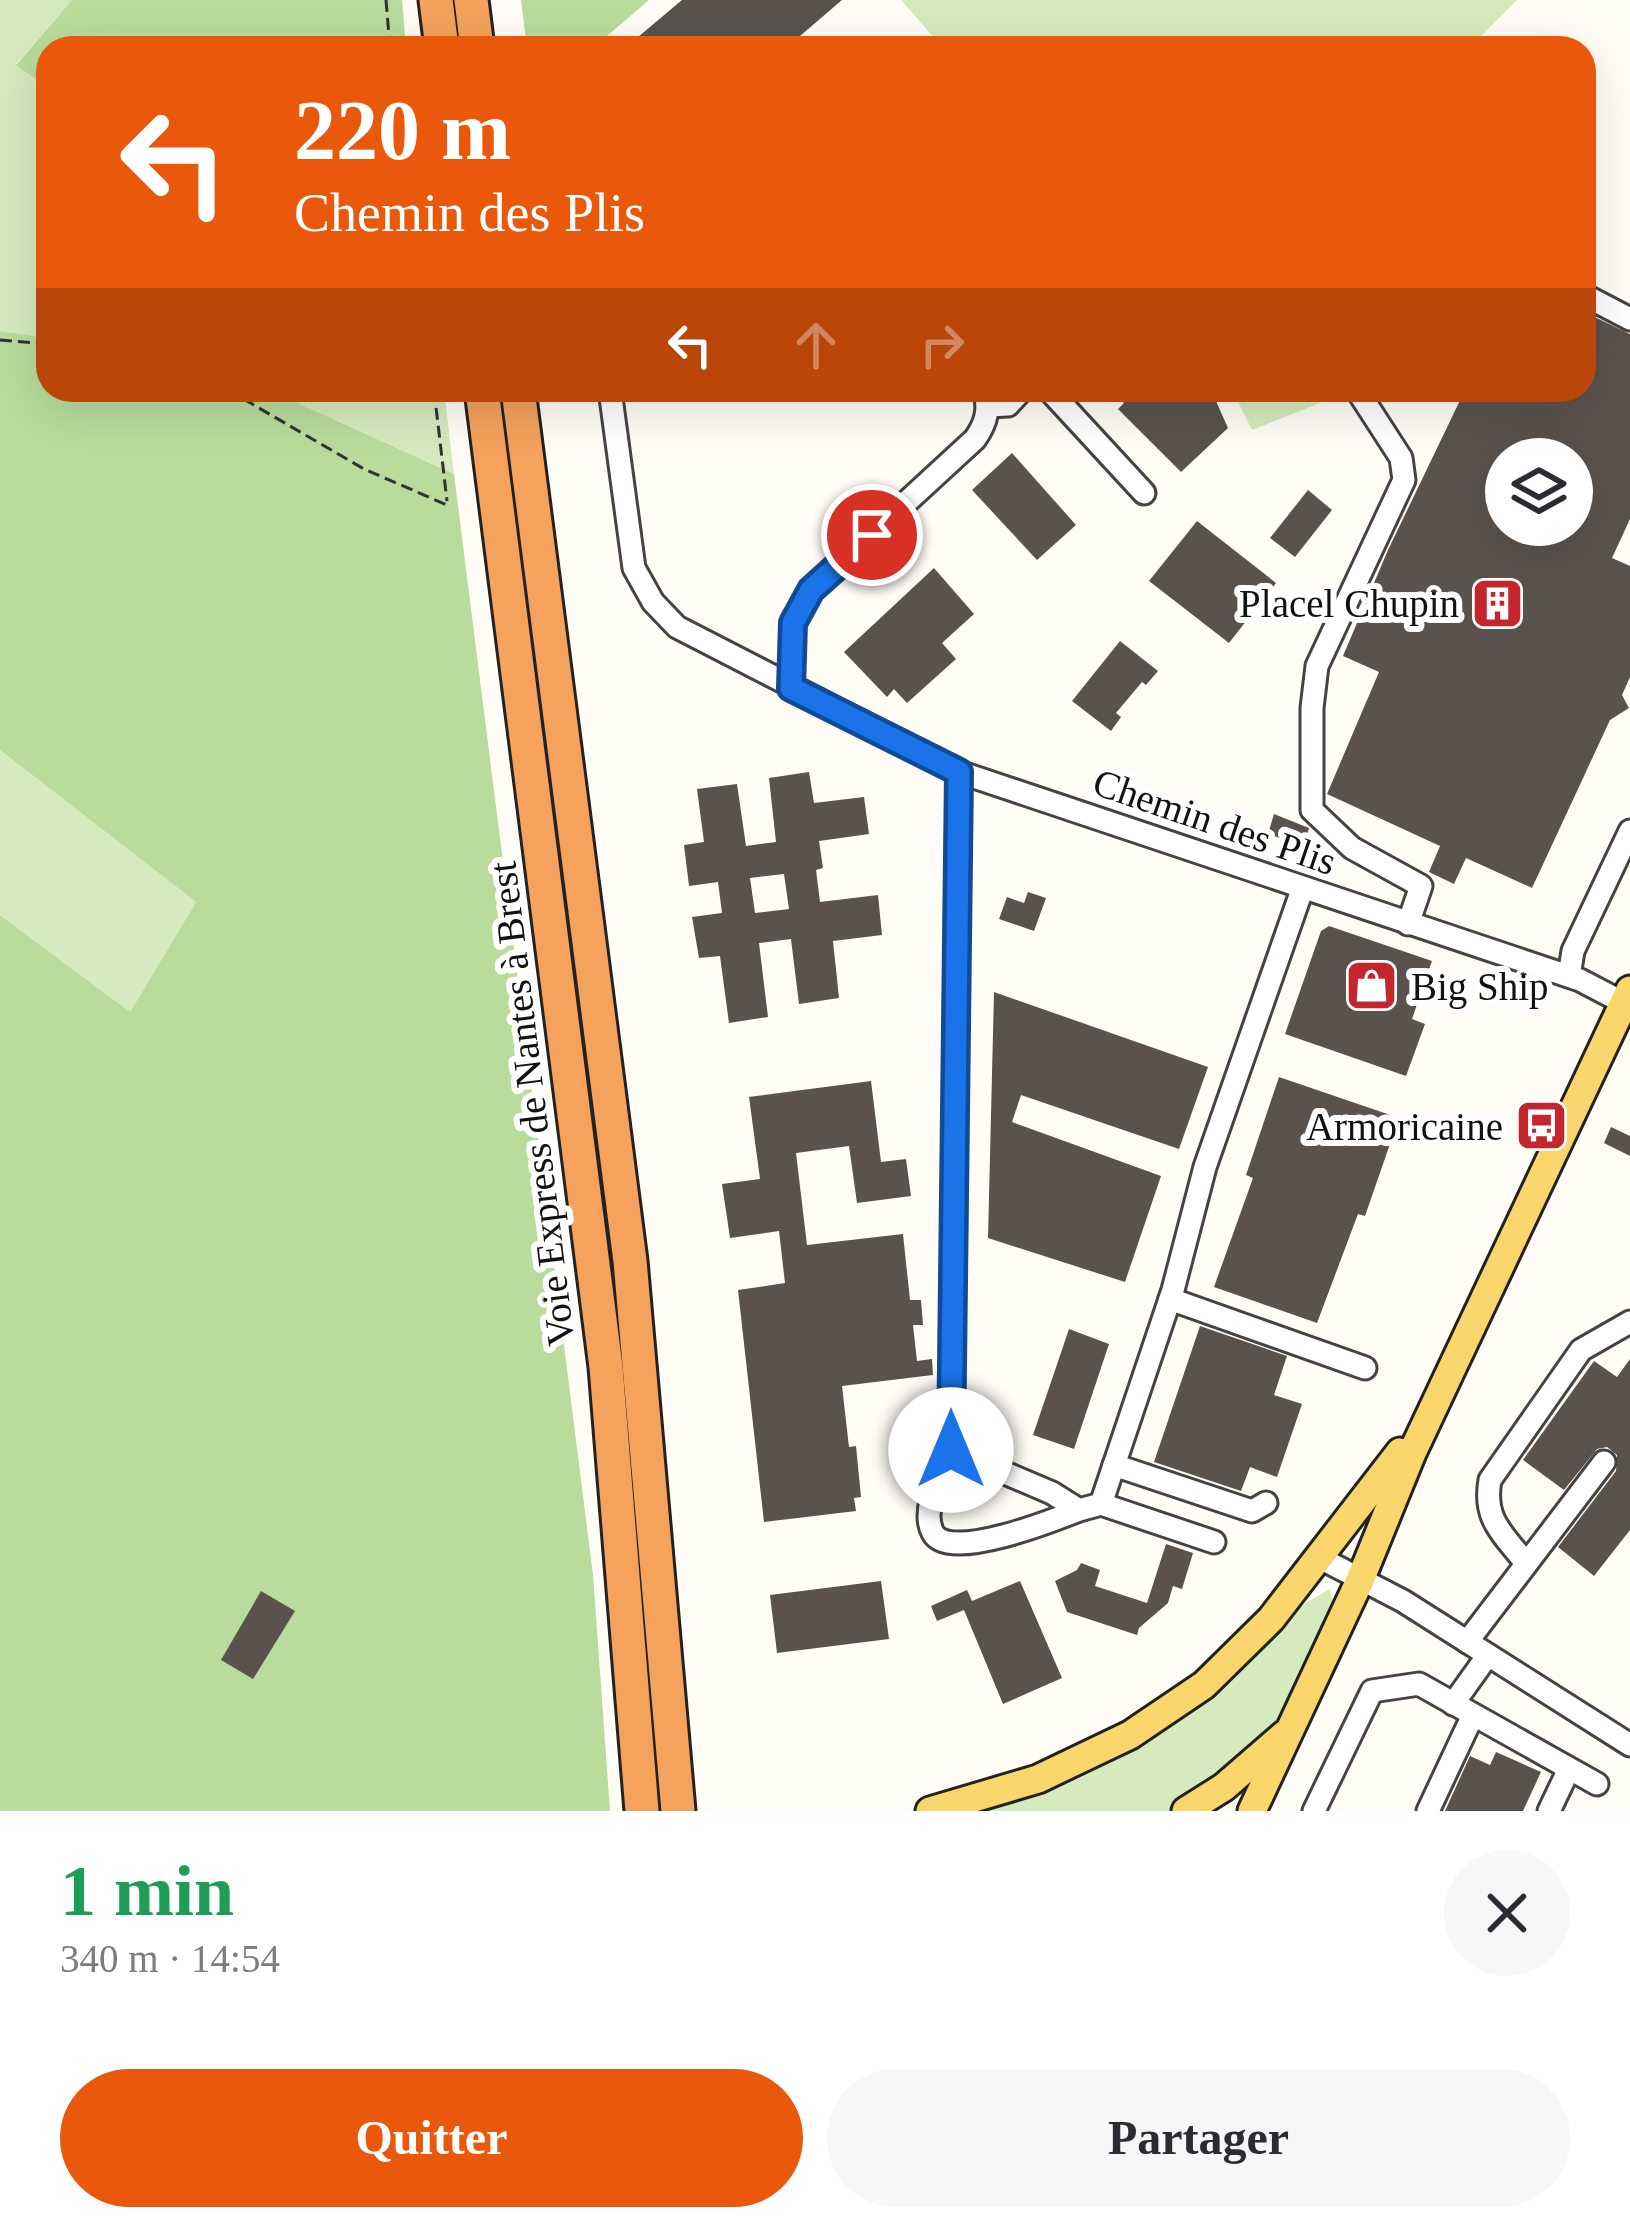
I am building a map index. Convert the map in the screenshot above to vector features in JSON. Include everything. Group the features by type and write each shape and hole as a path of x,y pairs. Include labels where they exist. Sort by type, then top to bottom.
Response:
{"highway":[{"path":"436,0 440,36"},
{"path":"471,0 475,36"},
{"name":"Voie Express de Nantes à Brest","path":"484,402 606,1367 643,1811"},
{"name":"Voie Express de Nantes à Brest","path":"520,402 630,1261 678,1811"},
{"path":"675,1759 693,1786 695,1811"}],"main road":[{"path":"1252,1811 1466,1339 1625,1010"},
{"path":"930,1811 1038,1779 1130,1736 1204,1685 1271,1618 1391,1467 1466,1339"},
{"path":"1186,1811 1224,1787 1292,1728"}],"street":[{"path":"1596,301 1630,319"},
{"name":"Chemin des Plis","path":"612,402 634,568 653,602 677,627 959,772 1569,976 1625,1010"},
{"path":"791,688 793,623 811,590 975,439 985,424 987,402"},
{"path":"1059,402 1144,493"},
{"path":"1365,402 1401,458 1403,480 1317,666 1312,810 1352,848 1421,886 1408,924"},
{"path":"959,772 951,1450 930,1515 936,1538 947,1543 991,1539 1090,1507 1114,1465 1170,1299 1205,1166 1303,890"},
{"path":"1569,976 1574,951 1630,831"},
{"path":"1170,1299 1365,1368"},
{"path":"1526,1562 1493,1522 1486,1500 1490,1480 1581,1349 1630,1322"},
{"path":"951,1450 1090,1507 1214,1542"},
{"path":"1467,1642 1604,1462"},
{"path":"1114,1465 1252,1511 1266,1503"},
{"path":"1319,1558 1467,1642 1630,1745"},
{"path":"1428,1811 1463,1709 1488,1655"},
{"path":"1314,1811 1372,1691 1419,1684 1597,1784"},
{"path":"1549,1811 1569,1769"}],"path":[{"path":"386,0 389,36"},
{"path":"0,340 36,343"},
{"path":"249,402 364,469 447,505 435,402"}],"green space":[{"path":"0,0 72,0 16,64 36,79 36,336 0,331"},
{"path":"72,0 402,0 405,36 41,36"},
{"path":"521,0 649,0 607,36 526,36"},
{"path":"901,0 1517,0 1481,36 932,36"},
{"path":"36,42 36,79 16,65"},
{"path":"0,331 36,336 36,402 295,402 454,474 593,1575 610,1811 0,1811 0,915 130,1012 196,902 0,750"},
{"path":"295,402 445,402 454,474"},
{"path":"1238,402 1320,403 1252,430"},
{"path":"0,750 196,902 130,1012 0,915"},
{"path":"1330,1589 1332,1600 1274,1734 1201,1793 1169,1811 981,1811 1068,1778 1129,1746 1281,1621"}],"building":[{"path":"682,0 842,0 800,36 639,36"},
{"name":"Placel Chupin","path":"1596,318 1630,334 1630,519 1612,558 1630,566 1630,677 1622,695 1629,708 1610,720 1532,888 1466,858 1454,884 1429,872 1440,846 1327,794 1379,672 1343,656 1459,402 1596,402"},
{"path":"1216,402 1228,428 1181,472 1118,409 1124,403"},
{"path":"1012,453 1076,525 1037,560 972,490"},
{"path":"1308,490 1332,510 1295,557 1270,538"},
{"path":"1197,521 1276,583 1229,643 1149,581"},
{"path":"934,568 974,614 942,643 956,659 907,703 894,689 887,697 844,652"},
{"path":"1120,641 1158,671 1116,713 1121,717 1111,731 1072,701"},
{"path":"809,772 814,803 864,797 869,834 819,841 820,902 878,895 882,935 833,941 839,998 799,1004 791,939 759,943 768,1017 729,1023 720,956 699,958 692,917 722,913 718,882 689,886 684,845 704,842 697,789 737,784 746,846 776,842 769,778","holes":["784,874 789,909 755,913 750,878"]},
{"path":"1274,814 1309,828 1304,846 1268,834"},
{"path":"1028,892 1046,898 1034,931 999,919 1007,897 1024,903"},
{"path":"1329,926 1432,961 1412,1019 1425,1024 1406,1076 1285,1034 1321,931"},
{"path":"994,992 1208,1067 1179,1149 1021,1095 1012,1122 1161,1176 1125,1282 988,1238"},
{"path":"1279,1077 1399,1118 1365,1216 1358,1214 1317,1323 1214,1287 1253,1178 1246,1175"},
{"path":"871,1081 881,1162 906,1159 911,1196 857,1203 849,1146 796,1153 807,1245 903,1234 910,1300 921,1300 923,1325 913,1325 917,1361 932,1359 933,1375 842,1386 849,1447 856,1446 861,1497 854,1498 856,1511 764,1522 738,1290 785,1283 779,1231 730,1238 722,1184 760,1179 749,1097"},
{"path":"1611,1127 1630,1136 1630,1156 1604,1143"},
{"path":"1200,1326 1287,1356 1274,1395 1302,1404 1277,1477 1250,1467 1241,1491 1154,1462"},
{"path":"1069,1329 1109,1344 1074,1449 1033,1435"},
{"path":"1630,1359 1630,1530 1594,1576 1558,1547 1616,1471 1617,1455 1607,1447 1597,1449 1564,1490 1523,1460 1594,1361 1617,1377"},
{"path":"1166,1544 1193,1553 1182,1589 1173,1586 1168,1603 1137,1635 1067,1612 1055,1581 1081,1563 1100,1570 1095,1586 1147,1603"},
{"path":"881,1581 889,1639 777,1653 770,1595"},
{"path":"1020,1581 1062,1678 1003,1704 964,1610 937,1621 931,1606 967,1590 972,1601"},
{"path":"261,1591 295,1611 253,1679 221,1660"},
{"path":"1496,1752 1541,1772 1523,1811 1445,1811 1470,1756 1490,1765"}],"place":[{"name":"Placel Chupin","path":"1498,603"},
{"name":"Big Ship","path":"1372,986"},
{"name":"Armoricaine","path":"1542,1126"}],"route":[{"path":"872,535 811,590 793,623 791,688 959,772 951,1450"}]}
